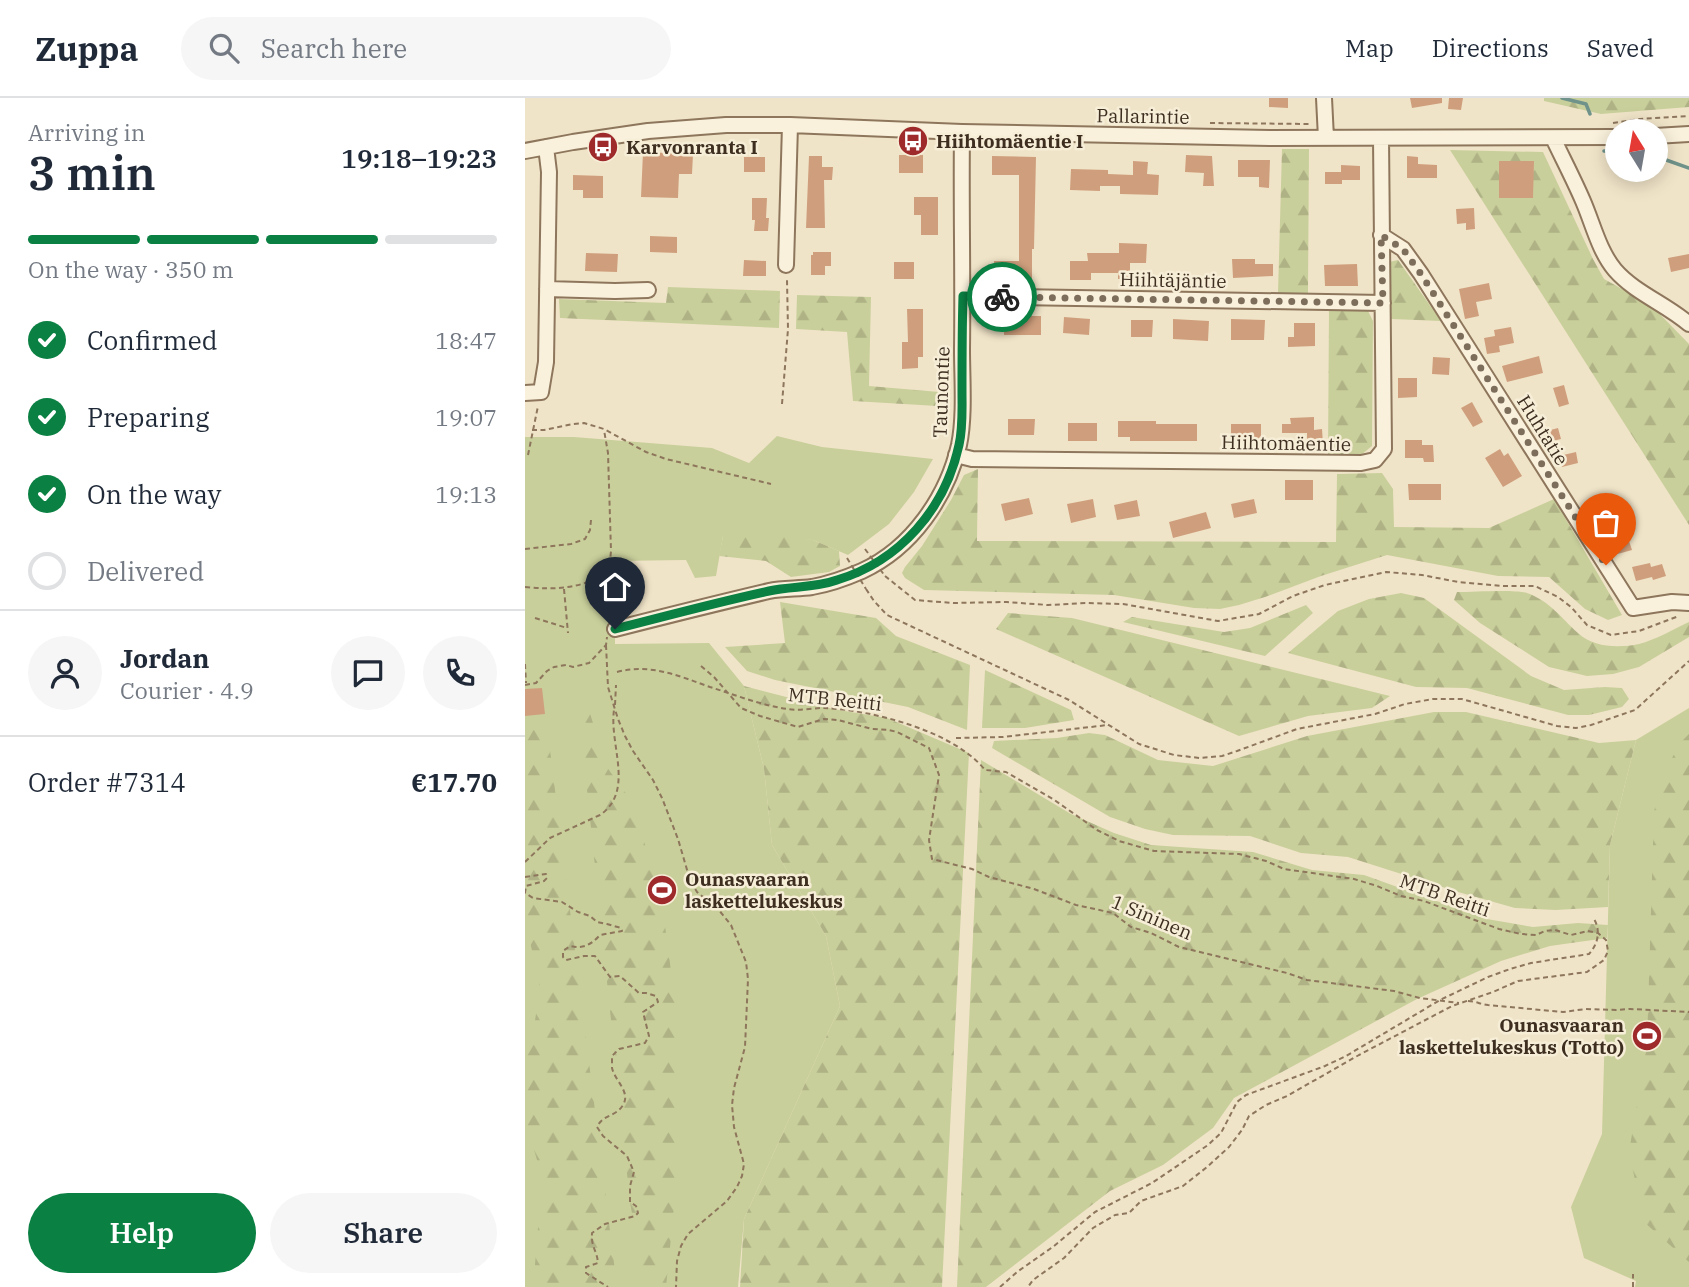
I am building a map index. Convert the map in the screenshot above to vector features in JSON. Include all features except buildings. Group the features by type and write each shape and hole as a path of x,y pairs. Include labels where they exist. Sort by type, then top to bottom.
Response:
{"street":[{"path":"1324,98 1326,138"},
{"name":"Pallarintie","path":"525,151 603,137 726,125 1270,138 1605,137"},
{"path":"786,265 790,125"},
{"name":"Taunontie","path":"611,629 773,590 811,587 863,571 902,545 935,504 947,481 960,442 962,132"},
{"path":"1668,135 1689,134"},
{"name":"Hiihtomäentie","path":"956,455 972,459 1361,463 1375,460 1384,449 1381,138"},
{"path":"1553,138 1607,258 1616,271 1689,324"},
{"path":"525,394 541,392 546,362 549,172 546,146"},
{"name":"Huhtatie","path":"1381,235 1403,249 1421,274 1633,608 1672,602 1689,603"},
{"path":"547,289 648,290"},
{"name":"Hiihtäjäntie","path":"963,296 1383,303"}],"path":[{"path":"782,404 788,319 786,265"},
{"path":"528,455 541,392"},
{"path":"532,430 585,423 604,429 646,452 666,459 771,484"},
{"path":"525,587 576,587 598,579 609,570 611,551 608,453 604,429"},
{"path":"525,549 571,544 585,539 591,520"},
{"path":"865,549 885,576 915,600 953,603 1007,601 1048,606 1123,604 1218,621 1259,614 1293,596 1325,585 1386,572 1458,582 1535,586 1558,597 1587,625 1611,635 1639,631 1679,616"},
{"path":"847,558 874,601 887,615 1069,700 1139,744 1174,755 1200,758 1222,756 1297,729 1375,714 1405,704 1433,699 1462,699 1557,726 1576,728 1635,710 1689,661"},
{"path":"564,588 568,633"},
{"path":"535,618 567,628"},
{"path":"611,629 606,645 608,687 621,728 662,798 690,880 697,892 718,909 731,925 746,962 748,979 745,1048 732,1105 734,1127 744,1164 742,1176 727,1201 688,1234 677,1261 676,1287"},
{"path":"525,664 526,684 536,683 554,667 573,667 589,663 606,645"},
{"name":"1 Sininen","path":"701,666 741,708 760,716 798,727 824,719 838,720 897,732 929,748 939,775 929,840 932,859 972,869 1076,905 1113,913 1131,927 1151,933 1179,947 1307,980 1451,1003 1475,1001 1479,1004 1563,1012 1586,1009 1689,1012"},
{"name":"MTB Reitti","path":"617,671 652,668 789,710 850,710 897,721 961,747 985,770 1006,772 1053,799 1097,830 1119,841 1154,851 1239,854 1284,869 1354,879 1499,929 1521,934 1536,935 1555,930 1571,935 1588,931 1598,933"},
{"path":"525,862 550,838 600,815 613,802 619,782 613,732 616,685"},
{"path":"956,738 1003,737 1110,725"},
{"path":"525,877 546,873 547,878 544,881 526,886 526,893 533,898 562,902 597,922 621,928 622,931 600,935 592,944 578,948 570,946 563,951 566,960 595,956 610,977 620,976 639,993 656,996 658,1002 643,1012 649,1036 645,1043 619,1049 613,1056 612,1067 625,1094 625,1101 620,1109 601,1119 597,1127 603,1136 627,1156 634,1172 630,1186 630,1202 636,1206 638,1213 605,1224 592,1233 591,1244 598,1256 598,1263 586,1267 586,1273 608,1287"},
{"path":"1000,1287 1095,1212 1152,1183 1209,1145 1221,1133 1237,1102 1246,1095 1346,1056 1440,1000 1476,982 1510,969 1589,954 1596,946 1598,933 1594,919"},
{"path":"1028,1287 1033,1280 1064,1258 1093,1228 1115,1215 1129,1213 1141,1202 1183,1186 1229,1147 1249,1116 1266,1105 1452,1006 1518,981 1587,972 1604,960 1608,951 1606,940 1598,933"},
{"path":"1633,1274 1633,1287"}],"green space":[{"path":"1544,98 1689,98 1689,107 1601,114 1544,101"},
{"path":"1282,149 1309,149 1308,293 1278,293"},
{"path":"1450,150 1543,152 1604,279 1651,305 1689,344 1689,525"},
{"path":"1398,260 1441,321 1391,319 1389,262"},
{"path":"668,287 780,291 779,328 560,318 559,299 666,303"},
{"path":"797,295 871,297 869,386 951,393 937,406 853,401 847,332 796,329"},
{"path":"1329,308 1367,309 1373,321 1372,446 1361,455 1328,456"},
{"name":"Ounasvaaran laskettelukeskus","path":"777,436 822,447 933,459 914,492 889,524 848,555 813,540 723,536 716,576 695,578 686,560 615,561 615,644 709,643 744,686 764,769 772,845 826,936 840,1006 744,1219 738,1287 525,1287 525,437 574,437 712,448 749,463"},
{"path":"978,469 977,541 1336,542 1337,474 1382,473 1393,489 1394,527 1489,528 1554,499 1622,615 1608,620 1585,609 1549,577 1498,576 1387,555 1265,597 1220,609 1194,608 1114,595 924,590 905,578 902,573 922,546 964,475"},
{"path":"764,533 813,540 839,551 840,566 829,572 791,577 766,561 719,556 723,536"},
{"path":"1457,592 1527,593 1549,605 1584,638 1599,644 1639,644 1689,622 1689,637 1639,667 1613,674 1587,676 1549,667 1480,623 1454,600"},
{"path":"1401,593 1424,598 1531,676 1564,690 1622,688 1629,699 1622,707 1589,715 1568,715 1467,688 1416,687 1288,653 1338,611 1369,599"},
{"path":"780,602 876,618 896,636 970,665 967,730 908,707 775,680 747,671 725,647 785,643"},
{"path":"1306,605 1313,613 1265,656 1123,622 1132,617 1224,632 1250,628"},
{"path":"1008,613 1072,618 1390,696 1372,708 1308,716 1239,736 996,629"},
{"path":"985,670 1071,710 1074,720 1025,728 982,728"},
{"path":"744,686 833,709 887,718 969,753 942,1287 740,1287 744,1219 840,1006 826,936 772,845 764,769"},
{"name":"Ounasvaaran laskettelukeskus (Totto)","path":"1689,708 1689,1287 1635,1287 1636,1281 1584,1258 1571,1207 1602,1134 1610,845 1636,740"},
{"path":"589,710 606,766 633,803 662,903 681,1047 680,1148 666,1287 645,1287 630,1202 579,713"},
{"path":"1434,712 1466,712 1599,743 1636,740 1610,845 1608,907 1556,910 1515,908 1348,857 1301,853 1250,836 1173,835 1145,829 1110,817 992,748 994,741 1057,738 1089,733 1105,735 1158,760 1213,766 1307,736"},
{"path":"546,718 617,1287 544,1287 535,1265 542,1177 525,1119 525,1043 534,1027 540,988 525,918 525,719"},
{"path":"1689,734 1689,1262 1644,1222 1629,1152 1647,1045 1654,811 1668,765 1681,742"},
{"path":"981,760 1071,814 1114,833 1151,845 1253,852 1312,870 1364,875 1487,919 1533,927 1578,923 1608,925 1607,938 1550,946 1501,961 1417,999 1234,1098 1213,1128 1163,1165 1110,1191 986,1287 957,1287"}],"waterway":[{"path":"1562,98 1586,104 1590,114"},
{"path":"1668,161 1689,168"}],"way so far":[{"path":"1002,297 1383,303 1381,235 1403,249 1421,274 1606,565"}],"place":[{"name":"Hiihtomäentie I","path":"913,141"},
{"name":"Karvonranta I","path":"603,147"},
{"name":"Ounasvaaran laskettelukeskus","path":"662,890"},
{"name":"Ounasvaaran laskettelukeskus (Totto)","path":"1647,1036"}],"route":[{"path":"615,629 773,590 811,587 837,581 863,571 902,545 935,504 947,481 960,442 963,296 1002,297"}]}
